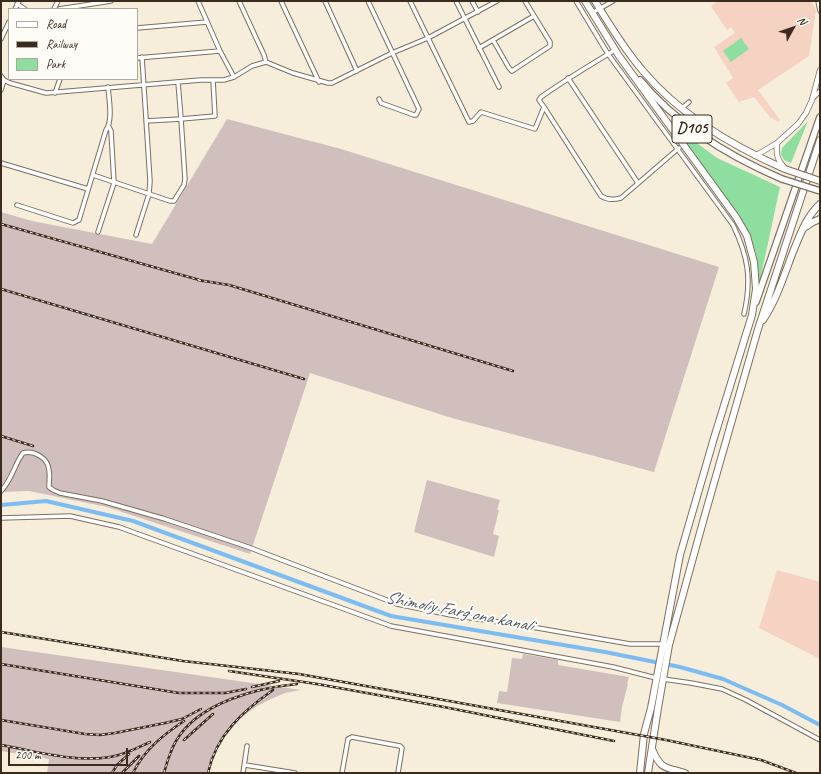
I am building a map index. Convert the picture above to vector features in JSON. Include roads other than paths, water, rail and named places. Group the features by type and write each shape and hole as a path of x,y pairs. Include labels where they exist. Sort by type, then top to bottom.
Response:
{"highway":[{"name":"D105","path":"585,1 619,56"},
{"name":"D105","path":"595,1 625,48 644,72 682,108 718,135 755,156 785,169 820,181"},
{"path":"619,56 681,147 736,218 747,236 756,276 756,289 752,315 680,555 664,646 663,678 648,773"},
{"path":"640,773 644,734 664,646 704,518 758,329 820,140"},
{"path":"758,329 771,309 802,229 810,214 820,204"},
{"path":"802,229 812,222 820,219"},
{"path":"652,749 657,761 663,766 685,773"}],"main road":[{"name":"D105","path":"619,56 657,99 673,114 731,155 782,179 820,191"},
{"path":"752,315 820,117"}],"street":[{"path":"66,8 111,1"},
{"path":"198,1 220,51 234,78"},
{"path":"240,1 266,62"},
{"path":"281,1 319,82"},
{"path":"325,1 357,70"},
{"path":"368,1 419,109 419,112 414,115 381,103 379,99"},
{"path":"410,1 468,122 473,121 481,112 535,128 537,127 544,107"},
{"path":"456,1 464,20 499,87"},
{"path":"472,1 478,12"},
{"path":"1,76 4,80 39,92 55,93 108,87 224,80 234,78 252,66 266,62 319,82 332,83 392,53 428,38 497,1"},
{"path":"576,1 608,54 681,147 733,224 745,254 748,274 747,298 744,314"},
{"path":"592,13 613,1"},
{"path":"818,1 820,11"},
{"path":"493,40 509,68 513,71 550,46 550,42 526,2"},
{"path":"479,48 534,16"},
{"path":"138,28 207,22"},
{"path":"1,39 8,24"},
{"path":"615,50 568,78 540,97 539,100 601,196 611,200 621,198 681,147"},
{"path":"136,235 149,194 150,181 144,85 139,58 220,51"},
{"path":"755,156 777,144 798,124 806,113 812,100 820,70"},
{"path":"568,78 638,183"},
{"path":"1,90 4,80"},
{"path":"55,93 60,80"},
{"path":"146,120 215,116 213,80"},
{"path":"93,175 172,202 176,199 184,185 185,179 178,82"},
{"path":"98,232 114,183 111,132 109,127 110,110 108,87"},
{"path":"812,100 820,92"},
{"path":"682,108 689,102"},
{"path":"17,205 75,223 80,218 106,130 109,127"},
{"path":"777,144 776,153 778,160 785,169"},
{"path":"1,163 88,190"},
{"path":"1,491 8,483 18,460 23,453 29,452 38,454 48,465 49,486 53,490 60,493 102,501 166,519 248,547 397,604 451,615 630,644 664,646"},
{"path":"1,518 70,516 120,528 391,626 656,676"},
{"path":"663,678 722,689 746,700 820,740"},
{"path":"342,773 348,739 352,737 400,746 402,748 398,773"},
{"path":"244,773 247,746"},
{"path":"245,765 295,773"}],"waterway":[{"name":"Shimoliy Fargʻona kanali","path":"1,505 46,501 133,521 391,616 605,652 680,667 723,679 782,705 820,725"}],"railway":[{"path":"1,224 203,281"},
{"path":"198,280 229,285 513,371"},
{"path":"1,289 304,379"},
{"path":"1,436 33,446"},
{"path":"1,632 183,661 299,674 666,740 761,760 796,773"},
{"path":"1,664 179,693 225,693 246,689"},
{"path":"229,671 317,684 444,707 614,741"},
{"path":"252,687 279,681"},
{"path":"164,773 170,753 176,741 186,728 198,717 213,707 246,694 264,689 297,684"},
{"path":"208,773 217,747 232,725 251,706 273,690"},
{"path":"1,720 85,734 100,735 182,719 201,709"},
{"path":"184,740 213,714"},
{"path":"133,773 148,750 184,721"},
{"path":"1,745 55,756 96,758 120,755 150,742"},
{"path":"112,773 117,765 129,754"},
{"path":"122,773 139,756"}]}
